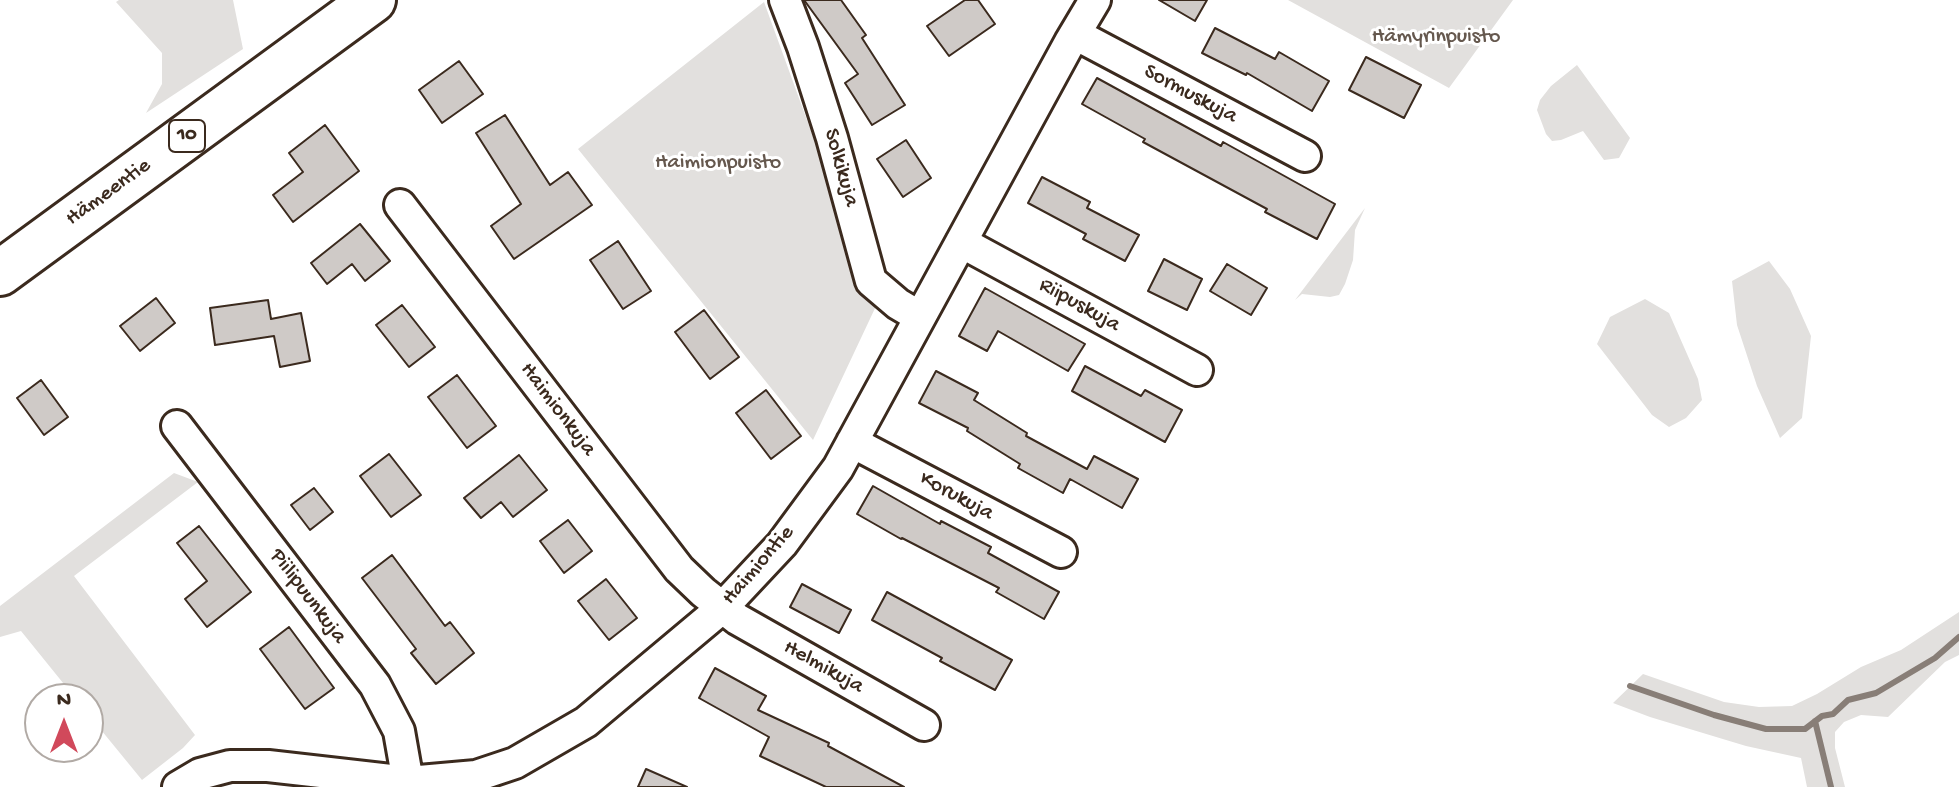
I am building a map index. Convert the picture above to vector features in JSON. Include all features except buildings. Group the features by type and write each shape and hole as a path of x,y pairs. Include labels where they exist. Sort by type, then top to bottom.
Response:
{"highway":[{"name":"Hämeentie","path":"0,273 373,0"}],"street":[{"name":"Solkikuja","path":"785,0 832,138 871,281 898,304 920,317"},
{"name":"Haimiontie","path":"178,787 200,774 230,766 268,766 408,782 477,781 586,722 722,608 782,544 838,468 1095,0"},
{"name":"Sormuskuja","path":"1075,34 1305,156"},
{"name":"Haimionkuja","path":"400,205 679,569 722,608"},
{"name":"Riipuskuja","path":"961,242 1197,370"},
{"name":"Piilipuunkuja","path":"177,426 375,685 399,731 408,782"},
{"name":"Korukuja","path":"852,442 1061,552"},
{"name":"Helmikuja","path":"722,608 924,725"}],"green space":[{"path":"233,0 243,49 146,113 162,84 162,53 116,2"},
{"name":"Hämyrinpuisto","path":"1288,0 1513,0 1449,88"},
{"name":"Haimionpuisto","path":"764,2 835,197 850,270 877,304 813,440 578,149"},
{"path":"1577,65 1630,138 1619,158 1604,160 1583,131 1552,141 1546,134 1537,110 1540,100 1551,86"},
{"path":"1365,208 1355,230 1353,260 1339,295 1302,294 1295,300"},
{"path":"1769,261 1790,289 1811,336 1802,418 1780,438 1757,386 1737,325 1732,281"},
{"path":"1645,299 1669,313 1698,379 1702,400 1686,418 1669,427 1652,415 1597,344 1610,317"},
{"path":"174,473 198,482 74,576 195,735 142,780 104,734 104,683 63,683 21,631 0,637 0,606"},
{"path":"1959,612 1959,655 1945,662 1888,717 1861,715 1844,722 1835,732 1835,748 1845,787 1807,787 1801,758 1746,746 1613,703 1643,674 1724,702 1759,707 1792,706 1861,667 1901,650"}],"waterway":[{"path":"1630,686 1766,729 1805,729 1822,716 1833,714 1848,700 1876,693 1935,658 1959,637"},
{"path":"1815,721 1831,787"}]}
